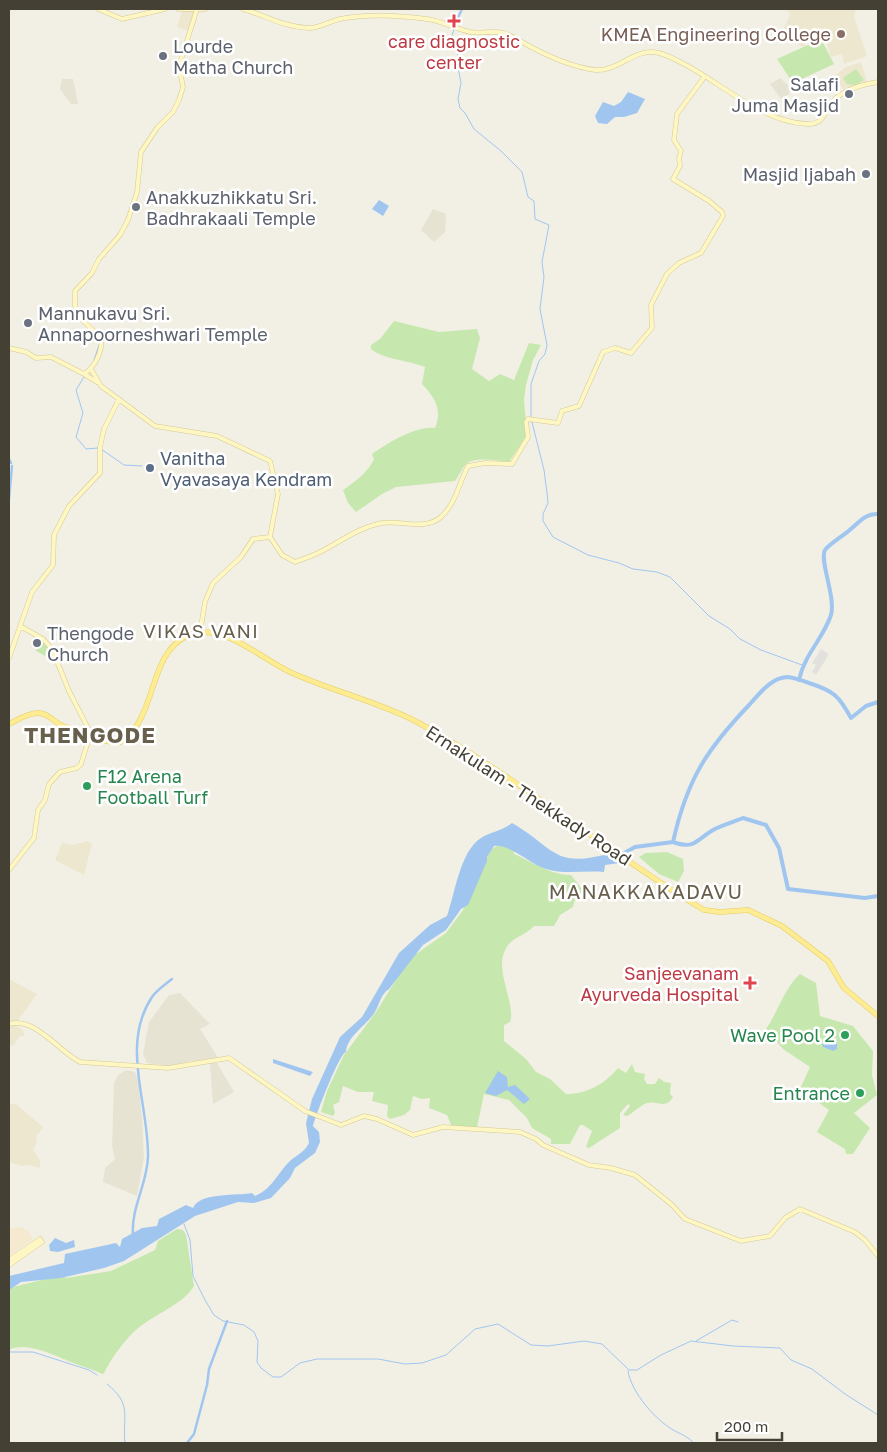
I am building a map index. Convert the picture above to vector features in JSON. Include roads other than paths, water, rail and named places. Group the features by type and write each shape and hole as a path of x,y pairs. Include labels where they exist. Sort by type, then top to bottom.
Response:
{"main road":[{"path":"98,9 122,19 165,9"},
{"path":"178,9 205,9"},
{"path":"84,374 91,369 100,351 101,338 79,317 75,306 75,291 92,273 99,259 120,236 128,220 137,192 141,152 158,128 173,112 179,100 183,87 179,66 197,9"},
{"path":"243,9 256,11 280,24 307,28 340,18 375,14 428,19 449,23 469,32 504,33 550,57 592,69 604,70 622,64 639,53 658,52 705,76 772,117 810,124 819,122 826,116 836,98 858,87 878,82"},
{"path":"9,348 26,352 36,358 50,356 84,374 99,383 155,426 217,436 270,461 278,494 270,537 286,558 295,562 321,552 362,530 379,524 398,521 423,524 439,519 456,496 468,466 485,462 507,465 513,463 528,435 530,419 558,423 562,411 579,406 603,352 615,348 630,353 636,349 653,325 651,305 668,274 679,263 701,253 723,218 722,212 712,203 673,179 680,166 679,158 681,151 674,140 676,116 705,76"},
{"path":"91,369 99,383"},
{"path":"9,658 32,592 53,565 54,535 69,506 100,473 100,447 104,430 119,399"},
{"path":"9,724 23,717 40,713 48,716 60,725 114,743 121,742 128,737 141,721 157,675 172,646 187,636 200,632 205,602 215,580 241,557 252,539 270,537"},
{"path":"9,870 34,838 38,810 45,800 49,784 60,772 77,768 82,764 91,736 69,691 52,649 42,639 20,626"},
{"name":"Ernakulam - Thekkady Road","path":"200,632 236,640 270,662 318,684 417,722 515,781 707,911 748,910 782,926 828,961 844,988 878,1016"},
{"path":"9,1024 17,1022 30,1026 69,1056 80,1062 181,1068 228,1058 305,1110 341,1125 364,1116 376,1119 412,1135 443,1127 520,1132 536,1139 543,1145 589,1165 612,1168 639,1179 671,1204 685,1219 734,1240 741,1241 770,1236 785,1218 800,1209 854,1232 865,1240 878,1256"},
{"path":"9,1260 40,1239 42,1242 9,1265"}],"water":[{"path":"628,92 645,99 637,113 624,117 615,117 607,124 598,123 595,116 603,102 614,106 621,102"},
{"path":"379,200 389,206 383,216 372,209"},
{"path":"512,823 556,854 577,859 612,853 627,862 605,865 604,872 560,872 546,869 507,848 494,846 487,857 468,905 461,909 446,930 423,945 384,993 375,1012 350,1041 346,1052 333,1073 313,1126 319,1132 320,1142 315,1153 295,1168 290,1178 271,1198 254,1203 238,1202 195,1216 124,1261 104,1268 61,1278 21,1282 9,1290 9,1276 64,1263 65,1254 116,1243 120,1247 122,1239 142,1228 157,1226 159,1219 186,1205 193,1208 203,1199 211,1197 252,1193 255,1196 266,1189 289,1162 302,1152 309,1143 306,1123 312,1099 340,1037 362,1017 399,953 430,925 447,916 463,863 474,844 481,838"},
{"path":"834,1038 837,1040 837,1049 833,1051 823,1047 822,1044"},
{"path":"273,1059 313,1072 310,1076 273,1063"},
{"path":"498,1071 507,1077 508,1087 515,1085 530,1099 524,1104 507,1090 496,1096 485,1093"},
{"path":"55,1238 66,1243 74,1240 75,1247 58,1252 50,1251 49,1245"}],"waterway":[{"path":"455,24 462,9"},
{"path":"454,29 452,36 458,48 457,62 461,83 458,99 460,108 474,129 501,151 522,172 528,197 534,201 535,219 549,225 542,262 544,277 540,309 547,345 545,354 539,361 531,384 531,418"},
{"path":"94,360 99,345"},
{"path":"84,377 76,390 83,413 76,437 86,449 98,448"},
{"path":"532,422 544,470 547,493 548,503 543,514 543,521 553,537 588,555 619,563 633,569 657,572 670,577 709,616 730,629 740,639 761,650 802,665"},
{"path":"101,449 124,465 142,466"},
{"path":"9,459 11,463"},
{"path":"9,499 12,466"},
{"path":"799,680 801,671 828,624 831,615 831,599 824,562 825,550 864,518 878,514"},
{"path":"619,856 635,847 673,842 685,800 710,751 735,720 762,691 776,680 787,677 792,678 830,692 839,699 851,718 866,706 878,702"},
{"path":"673,842 686,845 695,843 716,828 743,818 766,825 779,848 788,889 865,898 878,896"},
{"path":"133,1235 134,1215 145,1177 148,1157 138,1075 138,1035 143,1015 152,997 172,979"},
{"path":"184,1224 190,1240 193,1276 205,1300 214,1315 223,1321 244,1325 254,1332 258,1341 257,1362 261,1368 273,1377 281,1377 300,1363 317,1359 378,1359 405,1364 422,1363 446,1355 475,1329 498,1324 531,1345 548,1346 584,1341 602,1344 629,1370 637,1370 661,1355 691,1341 733,1346 780,1348 791,1360 812,1369 845,1394 878,1415"},
{"path":"696,1341 732,1320 738,1322"},
{"path":"187,1443 194,1434 207,1385 209,1369 227,1321"},
{"path":"9,1352 33,1352 89,1370 97,1375"},
{"path":"628,1371 639,1397 653,1413 668,1426 694,1443"},
{"path":"107,1384 120,1398 125,1411 125,1443"}],"place":[{"name":"care diagnostic center","path":"454,21"},
{"name":"KMEA Engineering College","path":"841,34"},
{"name":"Lourde Matha Church","path":"163,56"},
{"name":"Salafi Juma Masjid","path":"849,94"},
{"name":"Masjid Ijabah","path":"866,174"},
{"name":"Anakkuzhikkatu Sri. Badhrakaali Temple","path":"136,207"},
{"name":"Mannukavu Sri. Annapoorneshwari Temple","path":"28,323"},
{"name":"Vanitha Vyavasaya Kendram","path":"150,468"},
{"name":"Thengode Church","path":"37,643"},
{"name":"F12 Arena Football Turf","path":"87,786"},
{"name":"Sanjeevanam Ayurveda Hospital","path":"750,983"},
{"name":"Wave Pool 2","path":"845,1035"},
{"name":"Entrance","path":"860,1093"}],"district":[{"name":"VIKAS VANI","path":"201,630"},
{"name":"THENGODE","path":"90,734"},
{"name":"MANAKKAKADAVU","path":"646,891"}]}
